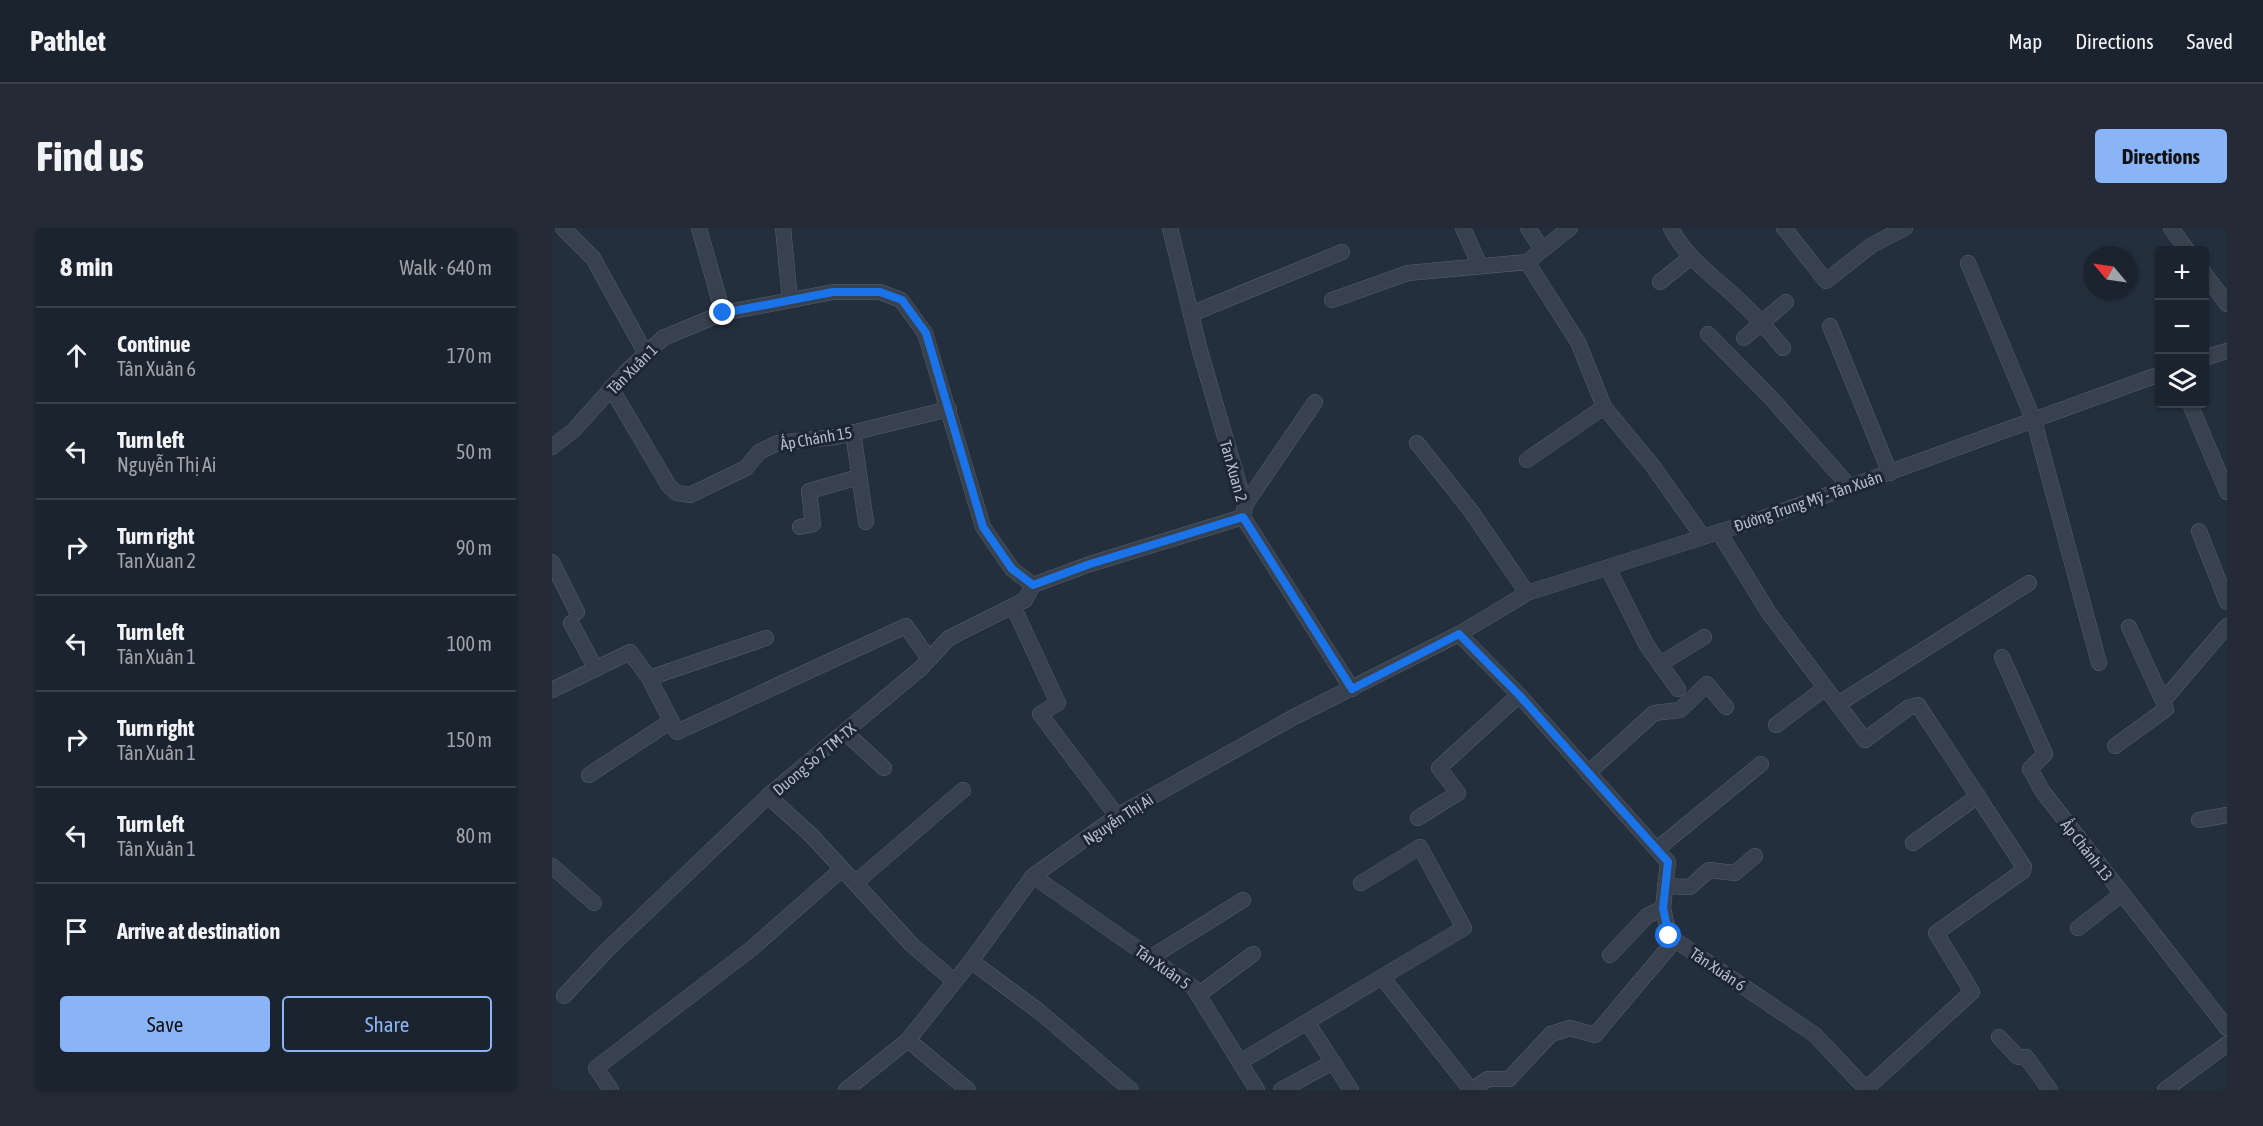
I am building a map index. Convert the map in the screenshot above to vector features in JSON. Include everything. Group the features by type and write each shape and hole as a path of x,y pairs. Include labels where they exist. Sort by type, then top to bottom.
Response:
{"street":[{"path":"563,228 593,258 646,354"},
{"path":"699,228 723,313"},
{"path":"783,228 790,300"},
{"name":"Tan Xuan 2","path":"1170,228 1244,511 1352,689"},
{"path":"1463,228 1480,266"},
{"path":"1528,228 1541,248"},
{"path":"1332,300 1408,273 1527,262 1541,248 1570,228"},
{"path":"1671,228 1691,257 1761,323 1783,348"},
{"path":"1784,228 1826,281 1872,245 1905,228"},
{"path":"2171,228 2184,246"},
{"path":"1191,314 1342,252"},
{"path":"1660,282 1691,257"},
{"path":"1527,262 1578,342 1604,406 1652,465 1703,537"},
{"path":"1968,263 2034,421 2098,663"},
{"path":"2209,279 2227,304"},
{"name":"Tân Xuân 1","path":"552,447 573,431 611,388 663,338 723,313 845,292 880,292 902,300 926,333 983,527 1012,569 1033,585"},
{"path":"1744,338 1786,302"},
{"path":"1830,326 1890,473"},
{"path":"1708,334 1771,398 1850,487"},
{"path":"2209,357 2227,351"},
{"name":"Đường Trung Mỹ - Tân Xuân","path":"1459,634 1527,594 1850,487 2155,376"},
{"name":"Ấp Chánh 15","path":"611,388 669,486 678,493 690,495 746,468 759,452 778,443 834,437 949,409"},
{"path":"1033,585 1244,511 1316,402"},
{"path":"1527,460 1604,406"},
{"path":"2192,408 2227,492"},
{"path":"853,432 866,522"},
{"path":"1417,443 1472,511 1527,594"},
{"path":"800,527 813,524 809,491 859,477"},
{"path":"2199,531 2227,602"},
{"path":"1719,532 1769,613 1865,740 1908,708 1918,705 2024,869 1936,933 1972,992 1866,1090"},
{"path":"552,562 596,669"},
{"path":"1608,568 1646,644 1678,689"},
{"path":"1838,704 2029,583"},
{"name":"Duong So 7 TM-TX","path":"954,981 912,945 787,811 768,796 846,733 929,659 949,638 1025,600 1033,585"},
{"path":"1013,606 1058,703 1040,714 1117,816"},
{"path":"552,690 630,652 649,678 677,732 906,626 929,659"},
{"path":"2163,701 2227,626"},
{"path":"2115,746 2166,709 2128,627"},
{"name":"Nguyễn Thị Ai","path":"846,1090 908,1040 971,961 1033,876 1117,816 1294,717 1459,634"},
{"name":"Tân Xuân 6","path":"1459,634 1519,695 1668,862 1663,908 1669,936 1815,1035 1866,1090"},
{"path":"1660,664 1704,637"},
{"path":"649,678 766,638"},
{"name":"Ấp Chánh 13","path":"2002,657 2045,754 2030,769 2043,792 2227,1028"},
{"path":"1588,773 1654,713 1680,710 1707,684 1726,707"},
{"path":"1776,725 1826,688"},
{"path":"1418,818 1458,793 1439,768 1519,695"},
{"path":"589,775 671,721"},
{"path":"846,733 884,768"},
{"path":"1657,849 1761,764"},
{"path":"855,883 963,790"},
{"path":"564,996 606,951 768,796"},
{"path":"1913,843 1978,796"},
{"path":"2199,820 2227,815"},
{"path":"1240,1062 1464,927 1420,847 1361,883"},
{"path":"1665,886 1690,887 1709,870 1735,873 1755,856"},
{"path":"611,1090 596,1068 743,956 842,869"},
{"path":"558,871 594,903"},
{"name":"Tân Xuân 5","path":"1033,876 1194,988 1257,1090"},
{"path":"2078,928 2122,894"},
{"path":"1150,957 1243,900"},
{"path":"1610,955 1647,916 1663,908"},
{"path":"1382,977 1472,1090 1488,1080 1509,1079 1551,1034 1570,1028 1595,1035 1675,940"},
{"path":"1198,995 1253,954"},
{"path":"971,961 1040,1012 1131,1090"},
{"path":"1307,1022 1351,1090"},
{"path":"1999,1037 2018,1057 2026,1057 2050,1090"},
{"path":"908,1040 968,1090"},
{"path":"2165,1090 2227,1044"},
{"path":"1281,1090 1332,1062"}],"route":[{"path":"723,313 833,292 880,292 902,300 926,333 983,527 1012,569 1033,585 1090,564 1243,517 1352,689 1459,634 1519,695 1668,862 1663,908 1669,936"}]}
